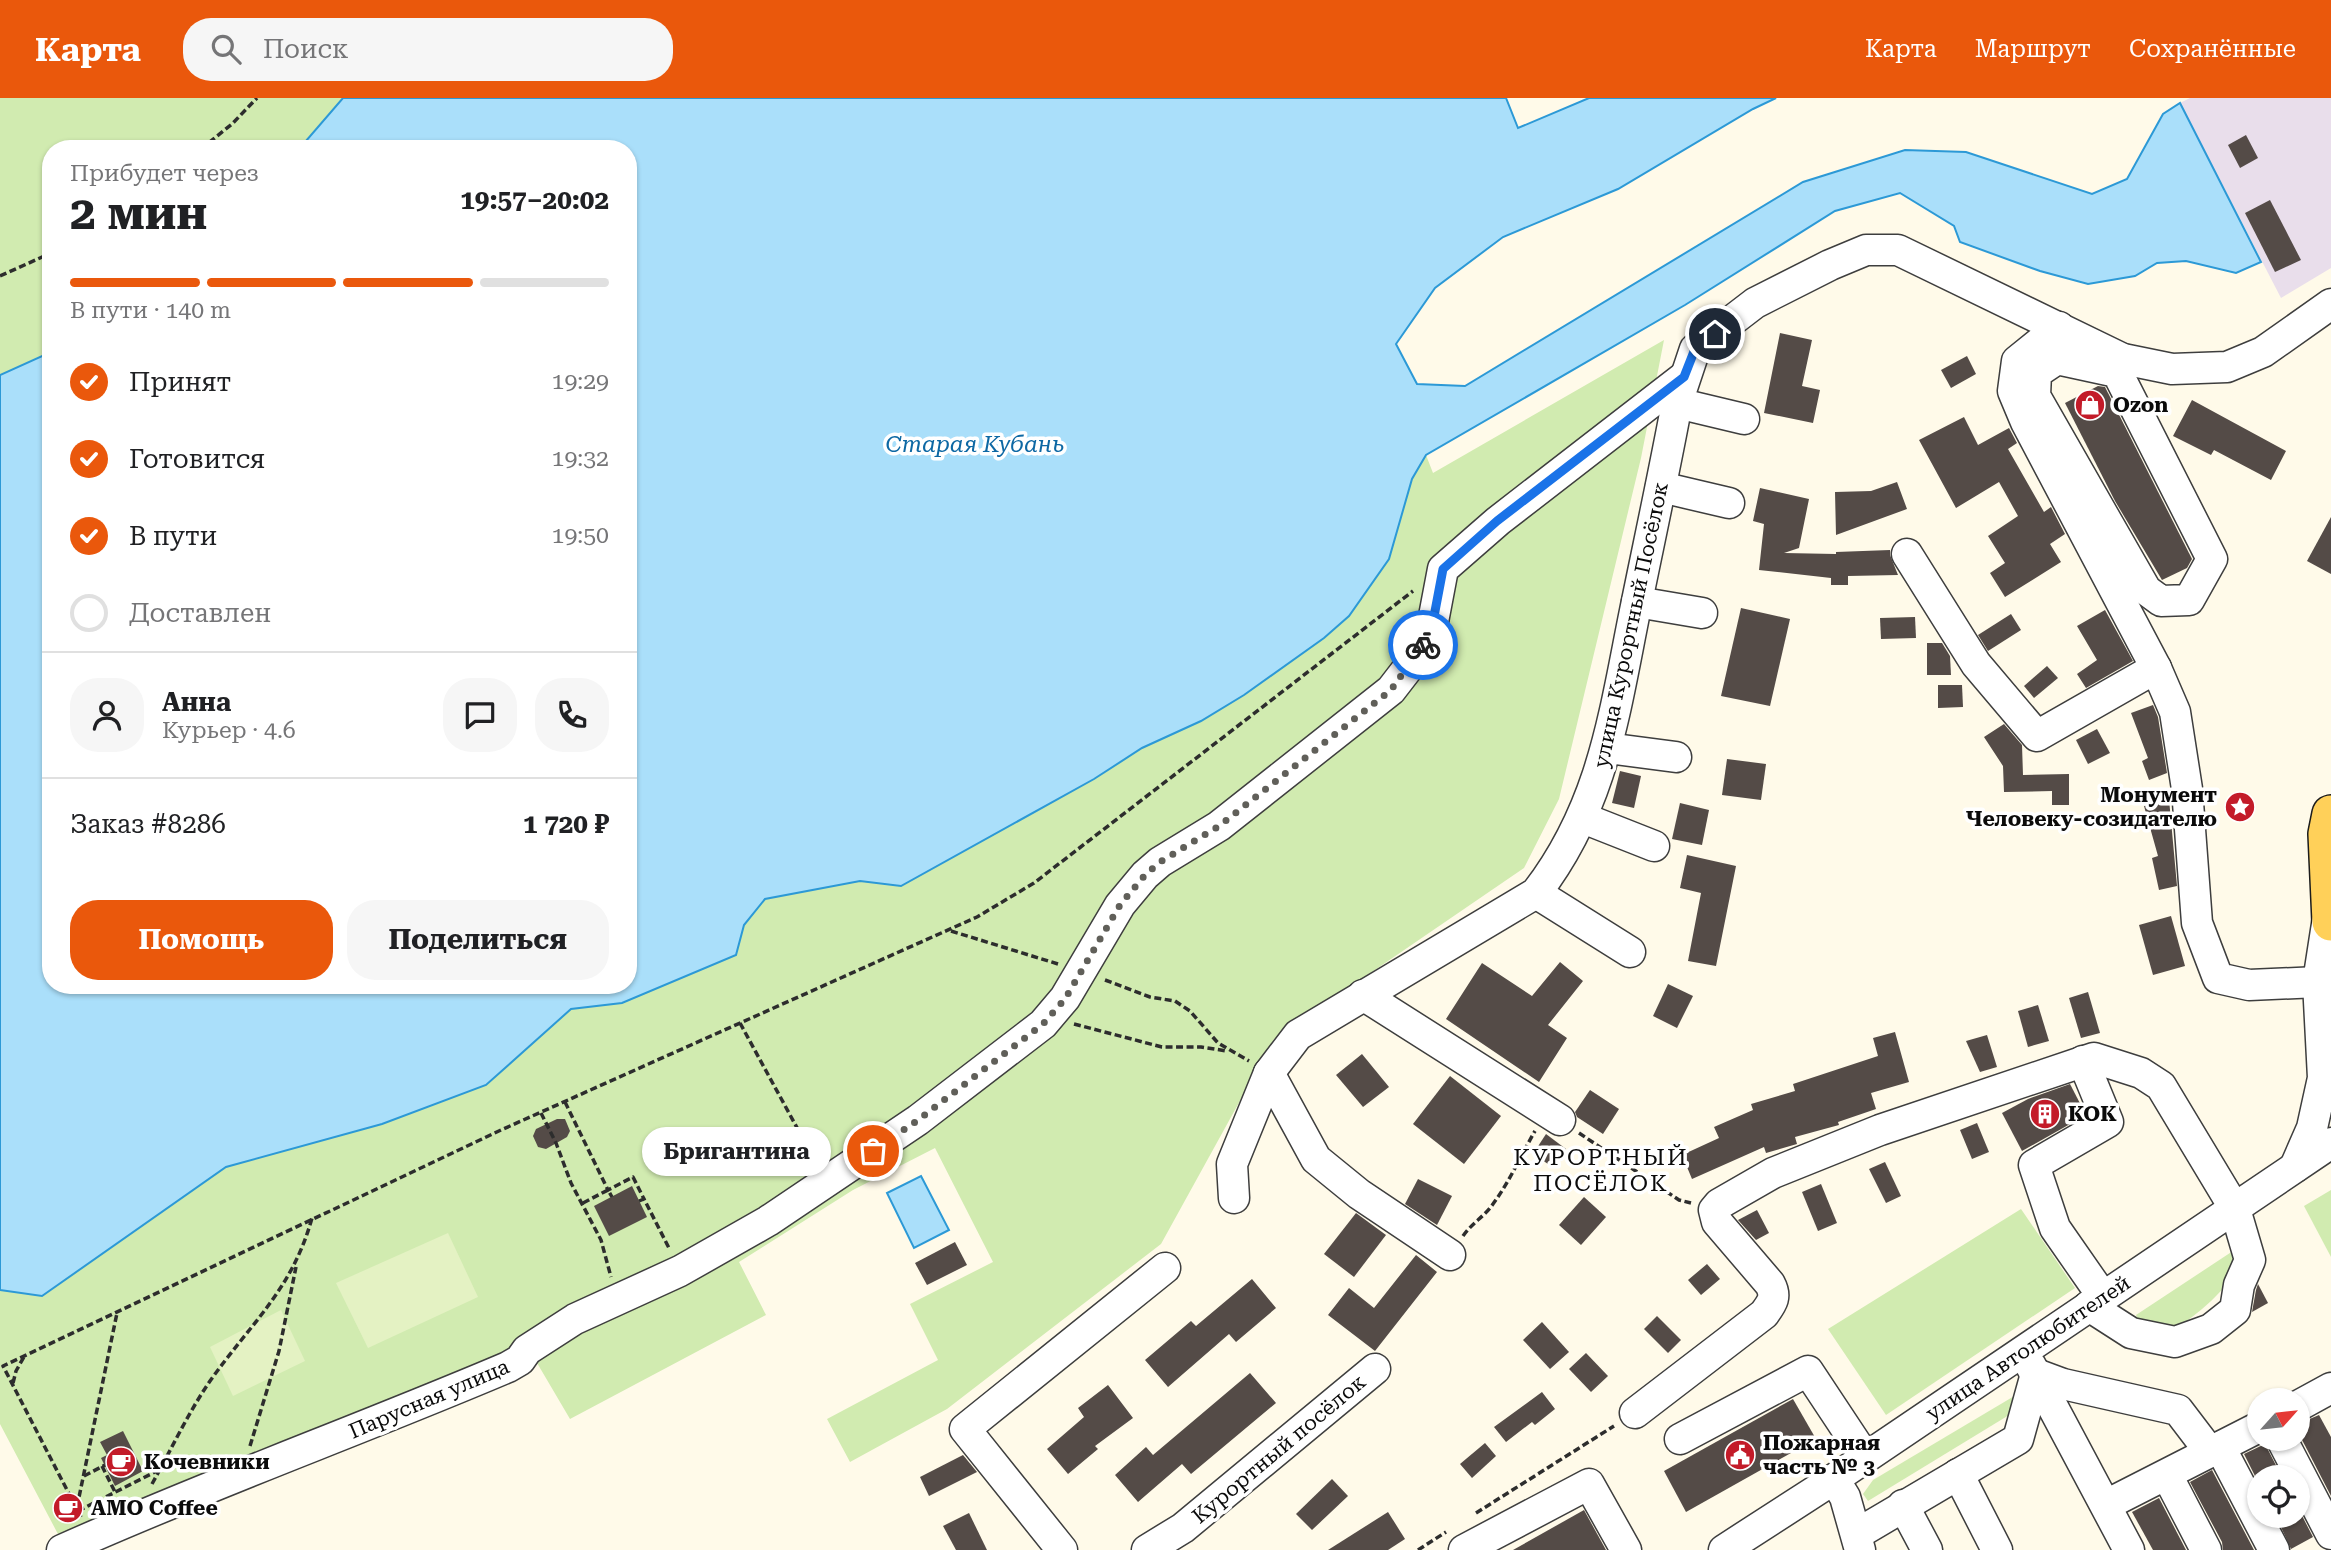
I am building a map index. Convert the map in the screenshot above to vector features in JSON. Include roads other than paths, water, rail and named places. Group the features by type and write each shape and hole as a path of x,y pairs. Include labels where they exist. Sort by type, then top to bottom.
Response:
{"main road":[{"path":"2330,917 2327,834 2331,814"}],"street":[{"name":"улица Курортный Посёлок","path":"1234,1198 1232,1164 1269,1073 1298,1035 1536,893 1557,865 1583,818 1607,748 1681,390 1695,349 1755,303 1866,250 1898,250 2059,327"},
{"path":"2318,982 2249,985 2218,978 2197,923 2187,789 2175,712 2156,668 2026,422 2013,391 2017,360 2059,327 2120,366 2212,559 2189,600 2161,601 2146,590 2035,396 2036,373 2057,359 2120,366 2172,369 2227,367 2263,352 2331,304"},
{"path":"1681,390 1744,419"},
{"name":"Парусная улица","path":"78,1533 132,1520 392,1417 508,1367 520,1360 527,1350 575,1319 680,1271 768,1221 918,1120 1043,1024 1065,999 1120,905 1145,875 1160,862 1228,819 1391,690 1414,659 1432,627 1443,569 1497,521 1681,390"},
{"path":"1661,487 1729,503"},
{"path":"1907,554 1976,664 2037,736 2156,668"},
{"path":"1637,602 1702,613"},
{"path":"1607,748 1676,757"},
{"path":"1583,818 1654,846"},
{"path":"1536,893 1630,953"},
{"path":"2294,1171 2312,1128 2323,1078 2318,982 2330,917"},
{"path":"1363,995 1554,1116"},
{"path":"1635,1413 1764,1314 1774,1301 1770,1284 1717,1222 1714,1210 1735,1193 1773,1173 1880,1130 2083,1061 2094,1058 2141,1073 2161,1086 2235,1209 2250,1260 2239,1285 2235,1310 2211,1329 2175,1342 2131,1333 2096,1301 2055,1228 2034,1165 2108,1122 2083,1061"},
{"path":"1269,1073 1316,1159 1359,1194 1450,1255"},
{"name":"улица Автолюбителей","path":"1724,1550 1865,1457 2029,1362 2096,1301 2294,1171 2331,1143"},
{"path":"2294,1171 2331,1162"},
{"path":"1062,1550 965,1429 1165,1268"},
{"path":"2029,1362 2063,1384 2178,1409 2215,1450 2274,1550"},
{"path":"1834,1479 1845,1497 1858,1542 1903,1505 2018,1439 2029,1362"},
{"path":"2029,1362 2129,1550"},
{"name":"Курортный посёлок","path":"1147,1550 1183,1528 1375,1369"},
{"path":"1680,1439 1808,1371 1865,1457"},
{"path":"2106,1505 2247,1433"},
{"path":"2288,1451 2331,1534"},
{"path":"1958,1474 1997,1550"},
{"path":"2167,1475 2206,1550"},
{"path":"1458,1539 1589,1484 1626,1550"},
{"path":"1903,1505 1927,1550"},
{"path":"2314,1550 2331,1541"}],"water":[{"name":"Старая Кубань","path":"343,98 1506,98 1518,128 1589,98 1776,98 1618,189 1503,237 1435,288 1396,344 1417,384 1465,386 1803,182 1905,150 1966,152 2092,194 2127,179 2163,114 2180,103 2261,262 2236,273 2186,261 2157,263 2135,276 2088,284 2040,271 1960,242 1954,226 1900,193 1835,211 1685,305 1426,455 1412,479 1389,559 1349,616 1324,638 1244,695 1201,721 1142,748 1094,779 901,886 860,881 765,899 744,925 736,955 622,1003 571,1009 486,1085 382,1124 226,1167 42,1296 0,1290 0,375 42,356 42,994 637,994 637,140 307,140"},
{"path":"921,1176 949,1230 914,1248 887,1193"}],"place":[{"name":"Ozon","path":"2090,405"},
{"name":"Монумент Человеку-созидателю","path":"2240,807"},
{"name":"КОК","path":"2045,1114"},
{"name":"Бригантина","path":"873,1151"},
{"name":"Пожарная часть № 3","path":"1740,1455"},
{"name":"Кочевники","path":"121,1462"},
{"name":"AMO Coffee","path":"68,1508"}],"district":[{"name":"КУРОРТНЫЙ ПОСЁЛОК","path":"1601,1170"}]}
